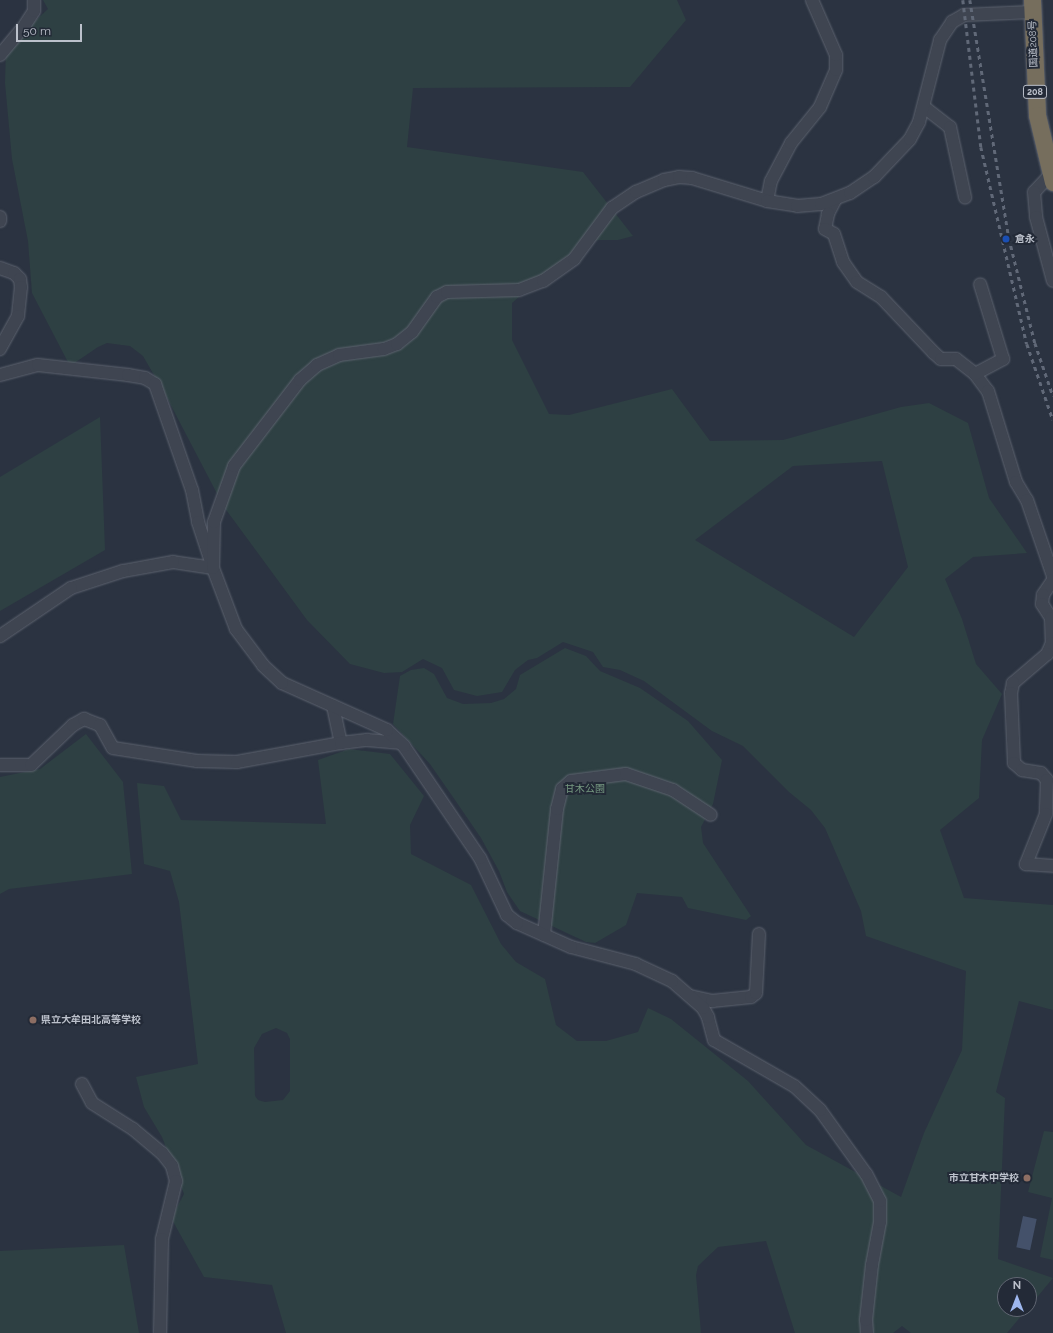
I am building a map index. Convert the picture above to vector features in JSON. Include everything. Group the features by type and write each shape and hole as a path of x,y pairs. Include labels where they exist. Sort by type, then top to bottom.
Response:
{"highway":[{"name":"国道208号","path":"1032,6 1037,115 1049,147 1051,178"}],"street":[{"path":"0,55 34,11 34,0"},
{"path":"767,201 775,175 791,144 820,107 836,70 836,56 812,0"},
{"path":"212,568 214,522 234,466 300,380 317,365 339,355 384,349 397,344 412,332 437,297 447,292 519,290 543,281 574,259 612,208 636,192 664,180 679,177 692,178 767,201 797,206 835,200 850,193 874,177 910,139 924,107 940,40 952,22 964,15 1032,6"},
{"path":"924,107 950,127 964,197"},
{"path":"1051,178 1034,192 1036,217 1053,282"},
{"path":"835,200 828,214 825,230 834,234 843,262 857,282 881,297 941,358 956,358 975,374 988,392 1016,482 1027,500 1053,576"},
{"path":"0,268 6,268 20,279 21,293 18,316 0,349"},
{"path":"975,374 1002,359 980,284"},
{"path":"0,375 38,365 128,375 145,378 155,384 188,476 198,522 212,568 236,629 263,665 282,683 387,730 404,746 480,858 507,915 517,923 586,953 636,964 654,970 672,981 689,996 708,1017 714,1040 794,1086 811,1099 866,1174 880,1200 880,1222 872,1265 866,1320 867,1333"},
{"path":"0,636 71,588 124,572 173,562 212,568"},
{"path":"1053,580 1043,595 1042,604 1051,618 1052,643 1047,654 1013,683 1011,693 1014,763 1022,770 1041,773 1047,780 1046,814 1026,864 1053,866"},
{"path":"333,706 341,743"},
{"path":"0,765 31,765 73,725 84,718 100,725 113,748 197,761 237,762 341,743 367,740 400,743"},
{"path":"544,935 557,809 562,789 571,781 626,774 674,790 712,815"},
{"path":"689,996 712,1002 751,996 756,993 759,934"},
{"path":"82,1084 92,1103 133,1129 162,1153 172,1166 176,1181 162,1239 160,1333"}],"green space":[{"path":"43,0 677,0 686,20 630,87 413,88 407,147 583,172 633,236 618,240 598,240 585,245 562,260 512,303 512,340 549,414 569,415 672,389 710,441 783,440 901,407 929,403 968,423 989,498 1027,553 973,557 945,579 962,619 976,664 1002,694 982,740 979,798 940,830 964,898 1053,905 1053,1010 1019,1001 996,1092 1005,1098 998,1259 1053,1278 1037,1297 1037,1277 997,1277 997,1317 1020,1317 1007,1333 911,1333 902,1326 893,1333 795,1333 766,1241 718,1247 698,1266 696,1275 701,1333 286,1333 272,1285 204,1277 171,1218 184,1194 162,1137 144,1107 136,1077 198,1064 179,902 170,871 144,864 137,783 164,786 181,820 326,824 318,760 349,749 390,754 424,796 410,825 411,854 471,885 501,944 516,962 545,979 556,1025 577,1041 606,1041 638,1032 648,1008 671,1019 748,1081 806,1145 901,1197 924,1133 962,1050 966,971 866,936 861,911 825,828 811,810 789,792 743,746 712,731 644,681 620,670 603,667 593,652 563,642 537,658 528,660 515,670 502,692 477,696 454,690 442,668 423,659 402,672 384,673 350,664 307,620 224,507 165,394 143,356 130,346 107,343 98,347 70,366 32,293 28,241 12,159 5,83 6,48 48,9","holes":["882,461 908,567 854,637 695,540 793,466","276,1028 287,1033 290,1039 290,1091 283,1100 265,1102 258,1100 255,1096 254,1048 262,1034"]},
{"path":"100,417 105,550 0,611 0,477"},
{"name":"甘木公園","path":"565,648 586,656 600,671 640,688 688,721 722,760 713,804 701,827 703,843 751,916 746,920 688,908 682,897 637,893 626,925 595,943 586,942 520,911 507,892 499,871 481,838 430,764 393,724 400,676 411,670 424,668 434,674 447,698 463,704 491,703 504,699 516,689 520,675"},
{"path":"86,734 123,782 132,874 9,889 0,894 0,777 40,769"},
{"path":"1044,1131 1053,1132 1053,1260 1040,1257 1052,1198 1028,1192"},
{"path":"124,1245 139,1333 0,1333 0,1251"}],"water":[{"path":"1023,1216 1037,1219 1030,1250 1016,1247"}],"railway":[{"path":"963,0 981,147 1027,344 1053,420"},
{"path":"970,0 1009,238 1035,343 1053,396"}],"place":[{"name":"倉永","path":"1006,239"},
{"name":"県立大牟田北高等学校","path":"33,1020"},
{"name":"市立甘木中学校","path":"1027,1178"}]}
